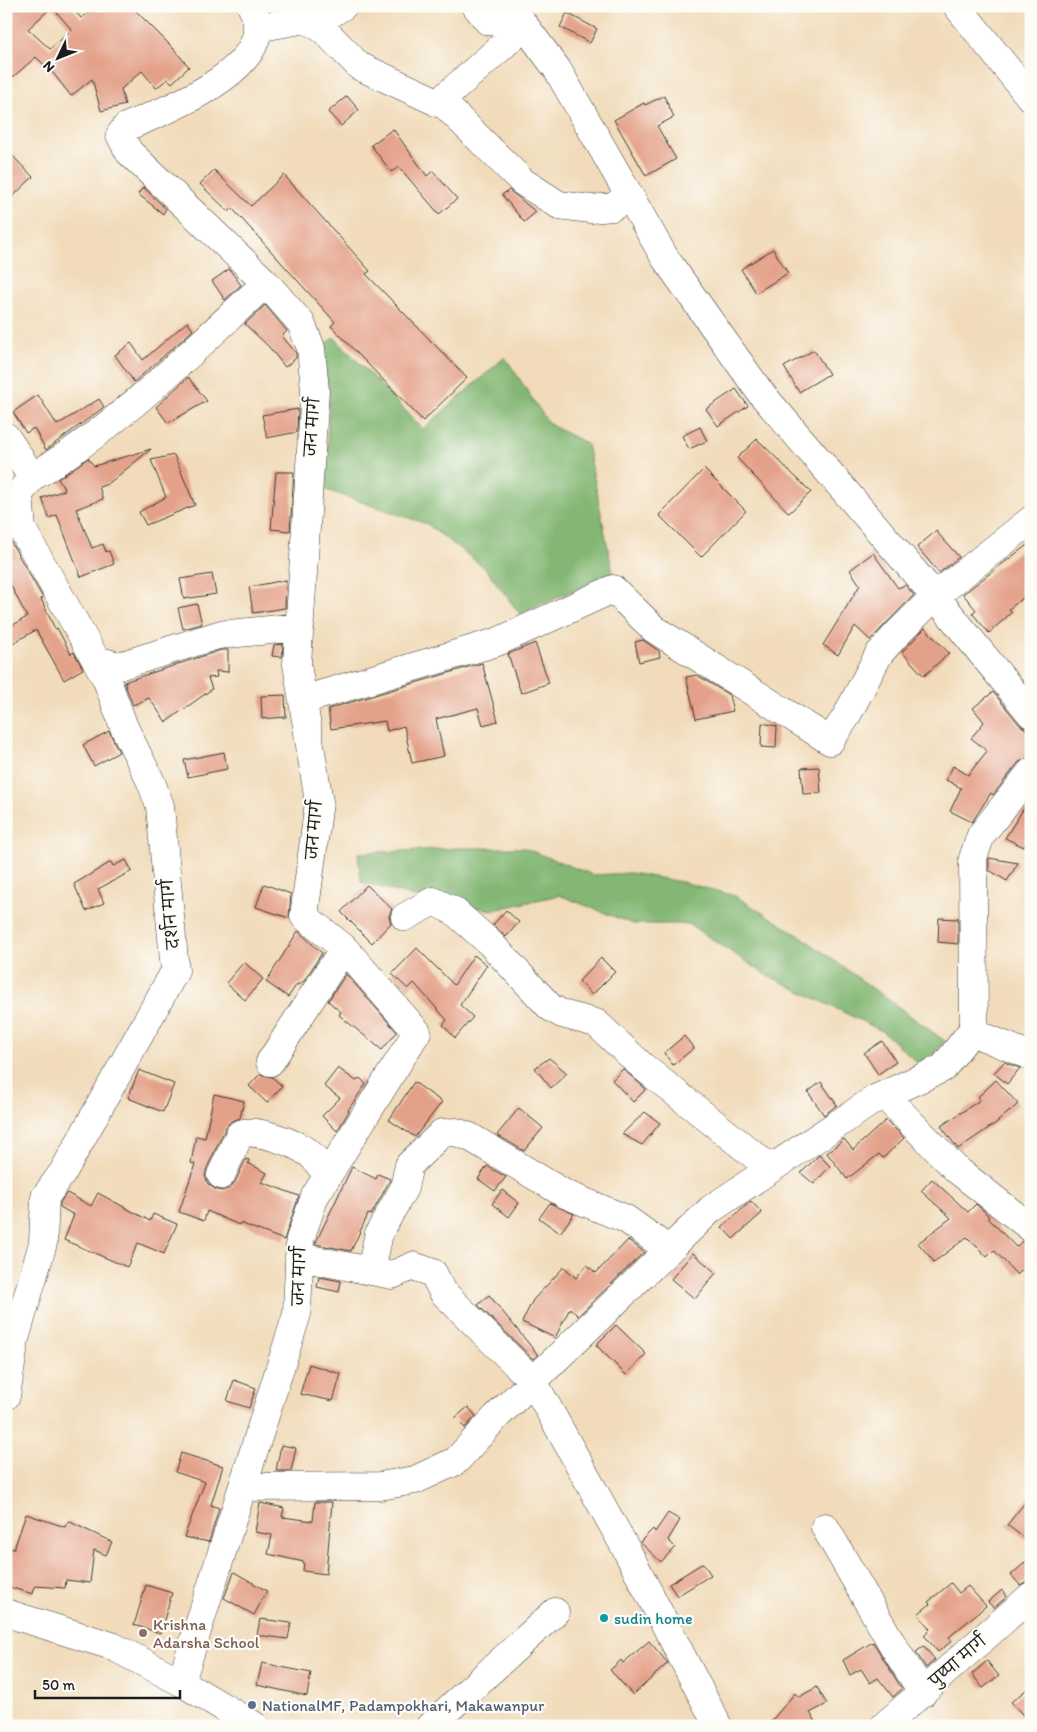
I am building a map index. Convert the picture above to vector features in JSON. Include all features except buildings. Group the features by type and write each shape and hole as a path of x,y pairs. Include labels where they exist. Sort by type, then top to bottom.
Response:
{"street":[{"path":"254,17 306,19 330,14 343,6"},
{"path":"476,6 488,21 525,26"},
{"path":"503,6 525,26 558,68 664,258 760,392 935,596 1031,714"},
{"path":"957,6 1030,101"},
{"name":"जन मार्ग","path":"181,1682 297,1314 300,1239 315,1196 417,1032 344,948 304,916 319,802 298,664 315,390 311,348 300,323 266,283 129,152 120,135 126,127 212,87 244,60 256,41 254,17"},
{"path":"306,19 324,30 360,66 446,106 523,182 559,205 591,209 612,207 630,197"},
{"path":"438,103 525,26"},
{"path":"6,437 32,477 70,455 130,407 266,283"},
{"name":"दर्शन मार्ग","path":"6,1396 15,1339 43,1243 45,1197 62,1172 175,971 160,806 151,782 124,727 106,678 22,530 19,494 32,477"},
{"path":"302,700 497,642 613,589 654,629 830,741 846,717 879,654 935,596 1031,520"},
{"path":"96,660 119,666 218,635 300,627"},
{"path":"243,1487 380,1486 415,1480 456,1461 533,1381 711,1209 770,1168 884,1095 943,1068 956,1054 974,1028 973,858 980,835 1031,772"},
{"path":"405,917 432,900 454,911 507,959 550,1006 562,1014 596,1023 642,1066 770,1168"},
{"path":"270,1062 344,948"},
{"path":"974,1028 979,1035 1031,1056"},
{"path":"884,1095 956,1169 1031,1228"},
{"path":"221,1175 240,1134 249,1131 292,1145 310,1154 328,1175"},
{"path":"371,1271 379,1233 404,1188 410,1165 442,1133 448,1132 470,1137 564,1194 626,1220 669,1250"},
{"path":"299,1257 392,1275 413,1266 433,1273 443,1292 533,1381 626,1549 718,1726"},
{"path":"825,1527 894,1648 923,1692"},
{"name":"पुष्पा मार्ग","path":"884,1726 1031,1596"},
{"path":"430,1726 555,1612"},
{"path":"6,1613 112,1646 181,1682 255,1726"}],"green space":[{"path":"334,337 423,429 505,357 549,424 587,444 613,573 520,614 485,568 427,524 326,490 329,397 321,349"},
{"path":"460,848 524,848 593,875 630,873 682,882 735,896 802,937 945,1041 922,1067 882,1031 765,974 689,924 633,924 559,895 494,910 433,902 361,882 358,853"}],"place":[{"name":"sudin home","path":"604,1618"},
{"name":"Krishna Adarsha School","path":"143,1633"},
{"name":"NationalMF, Padampokhari, Makawanpur","path":"252,1705"}]}
